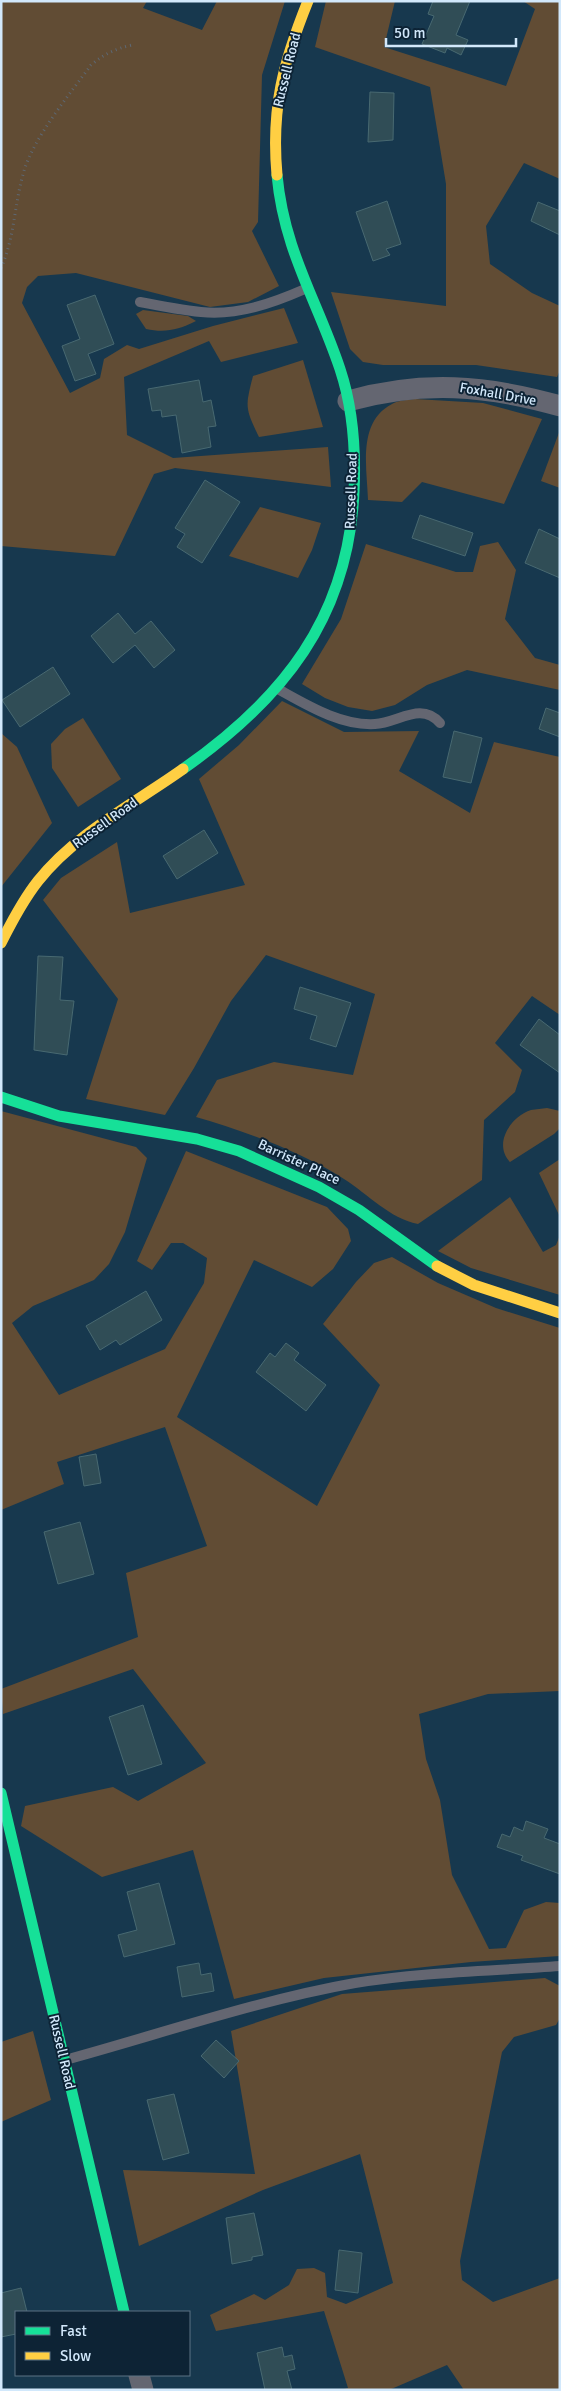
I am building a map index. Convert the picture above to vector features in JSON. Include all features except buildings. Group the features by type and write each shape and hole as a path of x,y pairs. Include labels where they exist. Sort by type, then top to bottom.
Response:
{"street":[{"name":"Russell Road","path":"1,943 30,890 51,865 84,835 210,751 244,723 277,688 295,665 318,629 338,586 353,516 355,480 348,401 340,370 328,338 305,289 284,222 278,182 276,141 279,91 298,26 308,1"},
{"name":"Foxhall Drive","path":"348,401 402,389 437,386 492,390 560,406"},
{"name":"Barrister Place","path":"1,1097 59,1116 189,1138 239,1151 319,1187 359,1210 422,1258 450,1274 474,1285 560,1313"},
{"name":"Russell Road","path":"1,1793 124,2311"},
{"path":"139,2376 143,2390"}],"lane":[{"path":"140,302 202,312 220,312 250,308 278,300 305,289"},
{"path":"277,688 306,705 360,724 377,724 416,712 427,713 440,723"},
{"path":"64,2060 310,1992 403,1978 560,1966"}],"path":[{"path":"1,268 14,228 24,170 33,149 91,65 101,56 116,49 132,45"}],"shaded area":[{"path":"1,1 147,1 143,8 202,30 217,1 285,1 262,75 258,222 252,231 279,286 248,302 210,307 76,273 38,276 27,287 22,303 70,393 100,378 104,359 127,345 139,349 213,326 284,308 298,343 221,362 209,341 124,377 127,435 173,458 328,447 331,487 175,468 154,474 115,556 1,546"},
{"path":"326,1 395,1 384,47 506,86 535,9 523,1 560,1 560,179 524,163 486,226 490,264 532,293 560,306 560,370 557,377 476,365 383,365 363,362 350,349 331,292 446,306 446,184 430,87 315,47"},
{"path":"143,310 188,316 196,321 171,330 146,329 136,314"},
{"path":"303,360 323,427 259,437 251,420 248,407 253,376"},
{"path":"415,399 483,403 542,419 504,504 422,482 402,502 368,500 366,447 373,422 381,412 392,404"},
{"path":"560,430 560,488 541,481"},
{"path":"260,507 321,523 312,550 298,578 229,556"},
{"path":"498,542 516,570 505,619 535,658 560,665 560,690 467,670 427,685 395,705 372,711 348,707 325,698 302,684 341,619 366,544 456,572 473,572 480,546"},
{"path":"282,701 344,732 419,731 399,771 470,813 494,742 560,757 560,1015 532,996 495,1043 522,1070 515,1092 484,1120 482,1180 418,1224 398,1217 344,1179 310,1160 253,1136 196,1117 217,1080 274,1062 353,1075 375,994 266,955 231,1001 194,1068 165,1115 86,1099 118,999 43,900 61,878 117,842 130,913 245,885 199,779 239,745"},
{"path":"83,718 121,779 78,807 52,768 51,744 65,729"},
{"path":"1,733 17,747 52,823 1,887"},
{"path":"547,1108 560,1111 560,1128 554,1134 510,1162 505,1155 503,1147 506,1132 516,1119 523,1114 531,1110"},
{"path":"1,1111 136,1147 147,1158 125,1232 109,1264 94,1280 33,1306 12,1323 59,1395 165,1349 204,1283 207,1258 183,1243 171,1243 152,1270 137,1261 186,1151 327,1207 348,1229 351,1241 333,1269 312,1287 254,1260 177,1417 317,1506 380,1385 323,1324 356,1282 374,1263 392,1257 438,1283 496,1308 560,1328 560,1691 488,1694 419,1714 426,1759 440,1800 452,1875 489,1949 506,1948 524,1910 546,1902 560,1903 560,1956 471,1962 324,1978 234,1999 193,1850 102,1877 21,1826 25,1806 113,1787 138,1801 206,1763 133,1669 3,1714 1,1689 138,1637 126,1573 207,1546 165,1427 57,1462 64,1484 1,1510"},
{"path":"560,1159 560,1217 539,1173"},
{"path":"510,1197 543,1252 556,1245 560,1235 560,1295 471,1268 438,1251"},
{"path":"545,1978 560,1986 560,2018 556,2025 514,2037 502,2052 460,2261 462,2280 493,2302 560,2278 560,2390 464,2390 447,2365 389,2390 340,2390 348,2388 324,2311 216,2331 210,2315 254,2294 265,2300 289,2285 297,2269 314,2268 325,2273 327,2297 346,2304 393,2283 360,2154 263,2190 139,2246 123,2170 255,2174 231,2031 342,1994"},
{"path":"33,2031 51,2100 1,2122 1,2042"}],"traffic: fast":[{"path":"183,769 219,742 251,714 279,684 304,652 324,617 339,579 349,537 354,492 351,414 340,369 294,252 281,202 277,175"},
{"path":"1,1097 59,1116 197,1139 239,1151 319,1187 359,1210 437,1266"},
{"path":"1,1793 124,2311"}],"traffic: slow":[{"path":"277,175 276,128 281,86 292,45 308,1"},
{"path":"1,943 27,896 53,864 106,820 183,769"},
{"path":"437,1266 474,1285 560,1313"}]}
